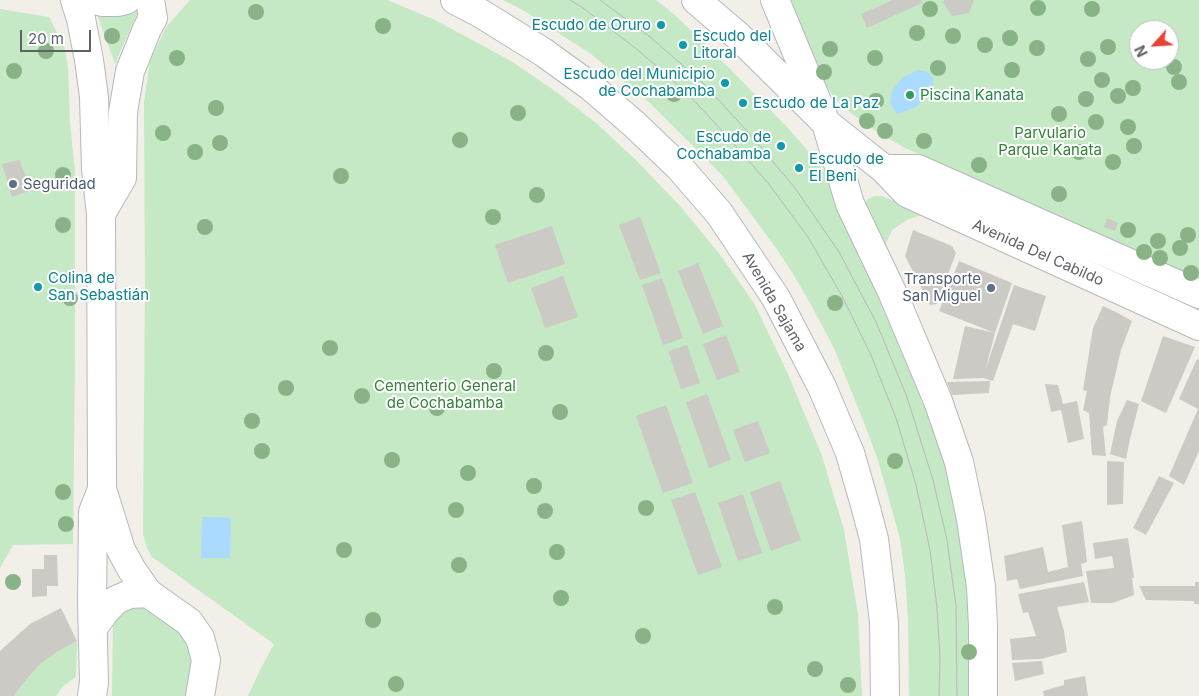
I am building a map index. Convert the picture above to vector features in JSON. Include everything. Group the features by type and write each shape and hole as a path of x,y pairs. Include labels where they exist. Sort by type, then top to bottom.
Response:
{"street":[{"path":"75,0 81,19 93,88 96,169 101,214 102,489 121,550 132,570 148,593 189,622 200,638 206,660 200,696"},
{"path":"94,0 102,2 126,0"},
{"path":"101,214 122,178 123,112 130,71 147,28 153,18 150,0"},
{"name":"Avenida Sajama","path":"455,0 480,13 543,52 590,86 634,124 680,168 719,214 776,298 826,396 850,453 865,504 874,539 884,622 886,696"},
{"name":"Avenida Del Cabildo","path":"696,0 738,36 826,123 884,169 907,194 1199,326"},
{"path":"775,0 826,123 850,204 904,320 938,401 959,462 971,519 981,586 983,696"},
{"name":"Avenida Del Cabildo","path":"884,169 918,169 1199,294"},
{"path":"92,696 94,682 92,603 93,512 102,489"},
{"path":"93,628 116,600 130,594 148,593"}],"green space":[{"name":"Cementerio General de Cochabamba","path":"190,0 387,0 435,20 511,61 555,91 595,122 636,160 681,207 721,256 755,305 788,374 822,456 844,530 858,615 862,696 248,696 274,644 152,557 143,534 144,103 150,60 167,26"},
{"path":"503,0 656,0 676,16 732,71 788,128 819,164 842,201 925,384 968,545 976,696 909,696 908,619 905,575 900,539 877,457 834,348 810,303 776,248 723,176 650,103 591,54 523,10"},
{"name":"Parvulario Parque Kanata","path":"787,0 1199,0 1199,284 905,148 876,131 835,99 824,82"},
{"path":"140,8 123,45 115,64 96,11"},
{"name":"Colina de San Sebastián","path":"0,9 49,17 64,46 68,67 70,123 75,172 75,359 73,544 13,545 0,568"},
{"path":"874,196 882,196 924,214 907,220 892,230 886,243 885,258 864,203"},
{"path":"142,606 158,612 178,627 191,647 192,672 186,696 112,696 113,623 120,608"},
{"path":"77,641 76,677 63,686 56,696 14,696 40,664"}],"water":[{"name":"Piscina Kanata","path":"918,70 929,73 934,80 931,91 914,108 897,114 890,103 892,91 902,78"},
{"path":"202,517 231,518 230,558 201,558"}],"building":[{"path":"893,0 921,0 922,3 867,28 861,14"},
{"path":"944,0 974,0 969,13 952,16 943,2"},
{"path":"19,160 32,190 12,197 2,164"},
{"path":"640,217 661,273 640,280 619,225"},
{"path":"1107,218 1118,223 1115,231 1104,227"},
{"path":"552,226 565,264 508,283 495,245"},
{"path":"913,230 952,246 956,253 937,304 930,305 905,256"},
{"path":"959,261 1012,283 995,333 939,311"},
{"path":"698,263 723,326 703,334 678,271"},
{"path":"563,276 578,317 545,328 531,288"},
{"path":"662,278 683,338 663,345 642,285"},
{"path":"1014,285 1046,296 1035,331 1013,324 993,381 983,378 953,379 965,326 995,333 985,371"},
{"path":"1103,306 1132,321 1121,350 1110,397 1107,425 1103,427 1106,456 1092,455 1089,413 1083,410 1087,391 1083,390 1093,328"},
{"path":"726,335 740,372 717,380 703,344"},
{"path":"1163,336 1195,347 1166,413 1141,401"},
{"path":"687,345 700,383 681,389 668,351"},
{"path":"1197,359 1199,360 1199,451 1184,485 1169,476 1198,409 1179,399"},
{"path":"990,381 989,393 952,395 947,382"},
{"path":"1045,384 1058,385 1063,404 1077,401 1084,439 1068,443 1061,410 1051,412"},
{"path":"707,394 731,460 709,468 686,402"},
{"path":"1127,400 1139,404 1126,459 1110,454 1117,421"},
{"path":"666,405 693,483 663,493 636,416"},
{"path":"758,421 770,453 745,462 733,430"},
{"path":"1107,461 1124,462 1123,504 1107,505"},
{"path":"1159,476 1174,483 1146,535 1133,528"},
{"path":"780,481 801,540 771,551 750,492"},
{"path":"695,492 722,567 698,575 671,500"},
{"path":"743,494 762,553 738,561 718,503"},
{"path":"1082,521 1087,562 1081,564 1083,576 1020,589 1017,579 1007,581 1004,556 1043,547 1048,572 1068,567 1062,525"},
{"path":"1128,538 1134,578 1132,578 1134,595 1113,603 1091,603 1086,571 1114,568 1112,556 1095,559 1093,543"},
{"path":"44,555 57,555 58,586 47,586 47,596 32,597 32,569 44,569"},
{"path":"1084,582 1089,602 1057,607 1064,631 1067,652 1041,659 1012,660 1010,639 1036,636 1028,612 1023,613 1018,594"},
{"path":"1195,582 1199,582 1199,604 1194,604 1194,601 1146,600 1139,586 1195,586"},
{"path":"61,608 77,641 40,664 14,696 0,696 0,651 30,624"},
{"path":"1042,661 1044,674 1015,681 1012,663"},
{"path":"1085,676 1088,696 1044,696 1043,691 1064,685 1064,680"}],"tram line":[{"path":"570,0 639,51 686,92 726,135 768,183 808,237 842,296 871,355 896,418 916,485 930,550 937,608 940,659 939,696"},
{"path":"600,0 649,36 703,83 747,131 795,188 839,252 876,322 907,397 933,480 947,540 956,606 957,696"}],"place":[{"name":"Escudo de Oruro","path":"661,25"},
{"name":"Escudo del Litoral","path":"683,45"},
{"name":"Escudo del Municipio de Cochabamba","path":"725,83"},
{"name":"Piscina Kanata","path":"910,95"},
{"name":"Escudo de La Paz","path":"743,103"},
{"name":"Escudo de Cochabamba","path":"781,146"},
{"name":"Escudo de El Beni","path":"799,168"},
{"name":"Seguridad","path":"13,184"},
{"name":"Colina de San Sebastián","path":"38,287"},
{"name":"Transporte San Miguel","path":"991,288"}]}
